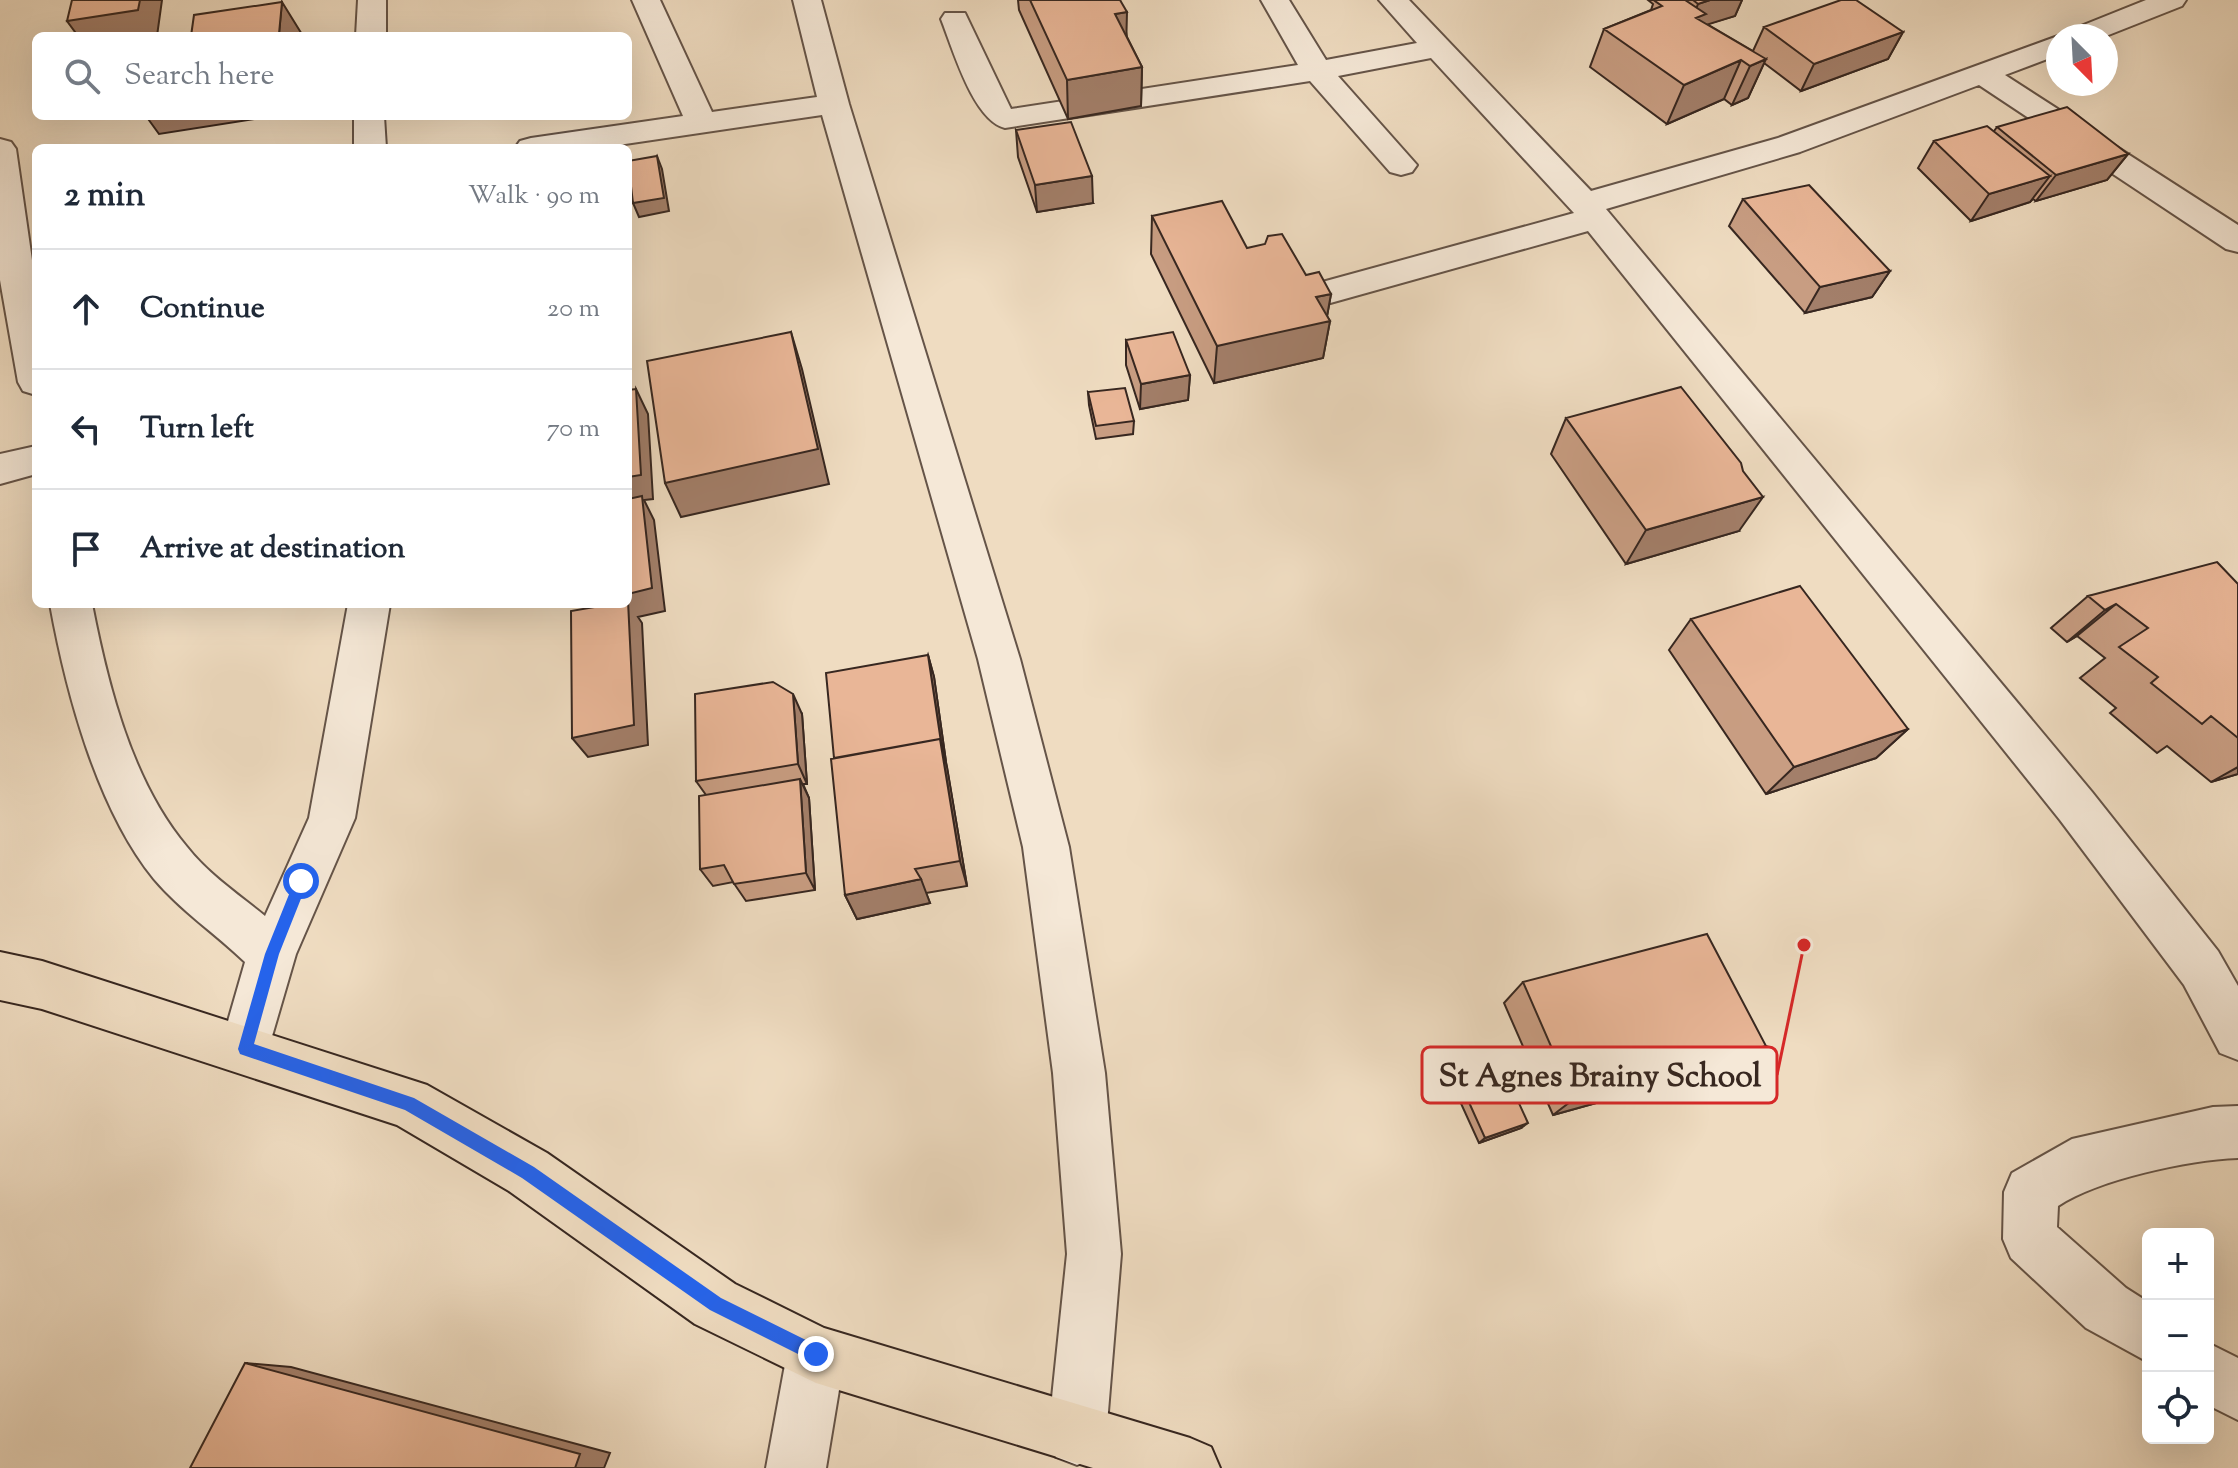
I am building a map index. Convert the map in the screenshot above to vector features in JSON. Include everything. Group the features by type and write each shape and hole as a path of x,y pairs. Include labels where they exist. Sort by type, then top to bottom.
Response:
{"main road":[{"path":"0,976 42,985 409,1103 528,1172 715,1304 816,1354 1190,1468"}],"street":[{"path":"371,32 372,0"},
{"path":"646,0 701,123"},
{"path":"807,0 834,104 999,659 1046,847 1079,1073 1094,1254 1077,1436"},
{"path":"1275,0 1317,71 1401,165"},
{"path":"1393,0 1590,211 2085,818 2201,968 2238,1035"},
{"path":"2111,24 2172,0"},
{"path":"955,19 996,112 1005,119 1317,71 1438,48"},
{"path":"1316,295 1590,211 1789,145 2046,50"},
{"path":"1984,75 2238,241"},
{"path":"558,144 834,104"},
{"path":"369,120 370,144"},
{"path":"0,149 5,224 32,362"},
{"path":"0,469 32,461"},
{"path":"72,608 90,693 141,814 170,863 272,954"},
{"path":"245,1049 272,954 332,818 368,608"},
{"path":"2142,1330 2106,1308 2030,1239 2031,1192 2072,1166 2213,1133 2238,1132"},
{"path":"796,1468 816,1354"},
{"path":"2214,1376 2238,1391"}],"building":[{"path":"72,0 140,0 138,10 67,21"},
{"path":"1030,0 1120,0 1127,12 1115,14 1142,67 1067,80"},
{"path":"1656,0 1685,0 1706,14 1696,18 1766,59 1750,66 1741,60 1684,85 1604,29 1662,6"},
{"path":"1841,0 1856,0 1903,32 1814,64 1764,27"},
{"path":"282,2 279,32 192,32 194,15"},
{"path":"2067,107 2128,154 2056,175 1997,127"},
{"path":"1071,122 1092,176 1035,185 1016,130"},
{"path":"1987,126 2050,176 1989,194 1934,141"},
{"path":"657,156 664,198 633,203 632,160"},
{"path":"1809,185 1890,271 1820,287 1743,199"},
{"path":"1222,201 1247,248 1265,244 1268,236 1282,234 1306,275 1319,272 1331,294 1316,297 1330,321 1217,346 1152,216"},
{"path":"791,332 818,449 665,483 647,361"},
{"path":"1173,332 1190,375 1141,384 1126,340"},
{"path":"1681,387 1741,463 1743,471 1763,497 1646,530 1566,418"},
{"path":"1125,388 1134,421 1096,426 1088,392"},
{"path":"636,389 641,475 632,476 632,390"},
{"path":"642,496 652,588 632,593 632,498"},
{"path":"2217,562 2238,584 2238,738 2211,716 2202,724 2151,683 2158,677 2119,647 2148,628 2116,604 2105,610 2088,596"},
{"path":"1800,586 1908,729 1794,767 1691,619"},
{"path":"628,608 634,725 572,738 571,611"},
{"path":"928,655 941,742 940,739 834,758 826,673"},
{"path":"773,682 793,694 798,764 696,781 695,694"},
{"path":"940,739 960,861 915,869 921,879 845,895 831,759"},
{"path":"800,779 806,873 734,884 724,865 700,869 699,796"},
{"path":"1707,934 1766,1046 1574,1099 1523,982"},
{"path":"1497,1055 1528,1123 1485,1138 1454,1069"},
{"path":"245,1363 580,1454 575,1468 190,1468"}],"place":[{"name":"St Agnes Brainy School","path":"1804,945"}],"route":[{"path":"301,881 272,954 245,1049 409,1103 528,1172 715,1304 816,1354"}]}
